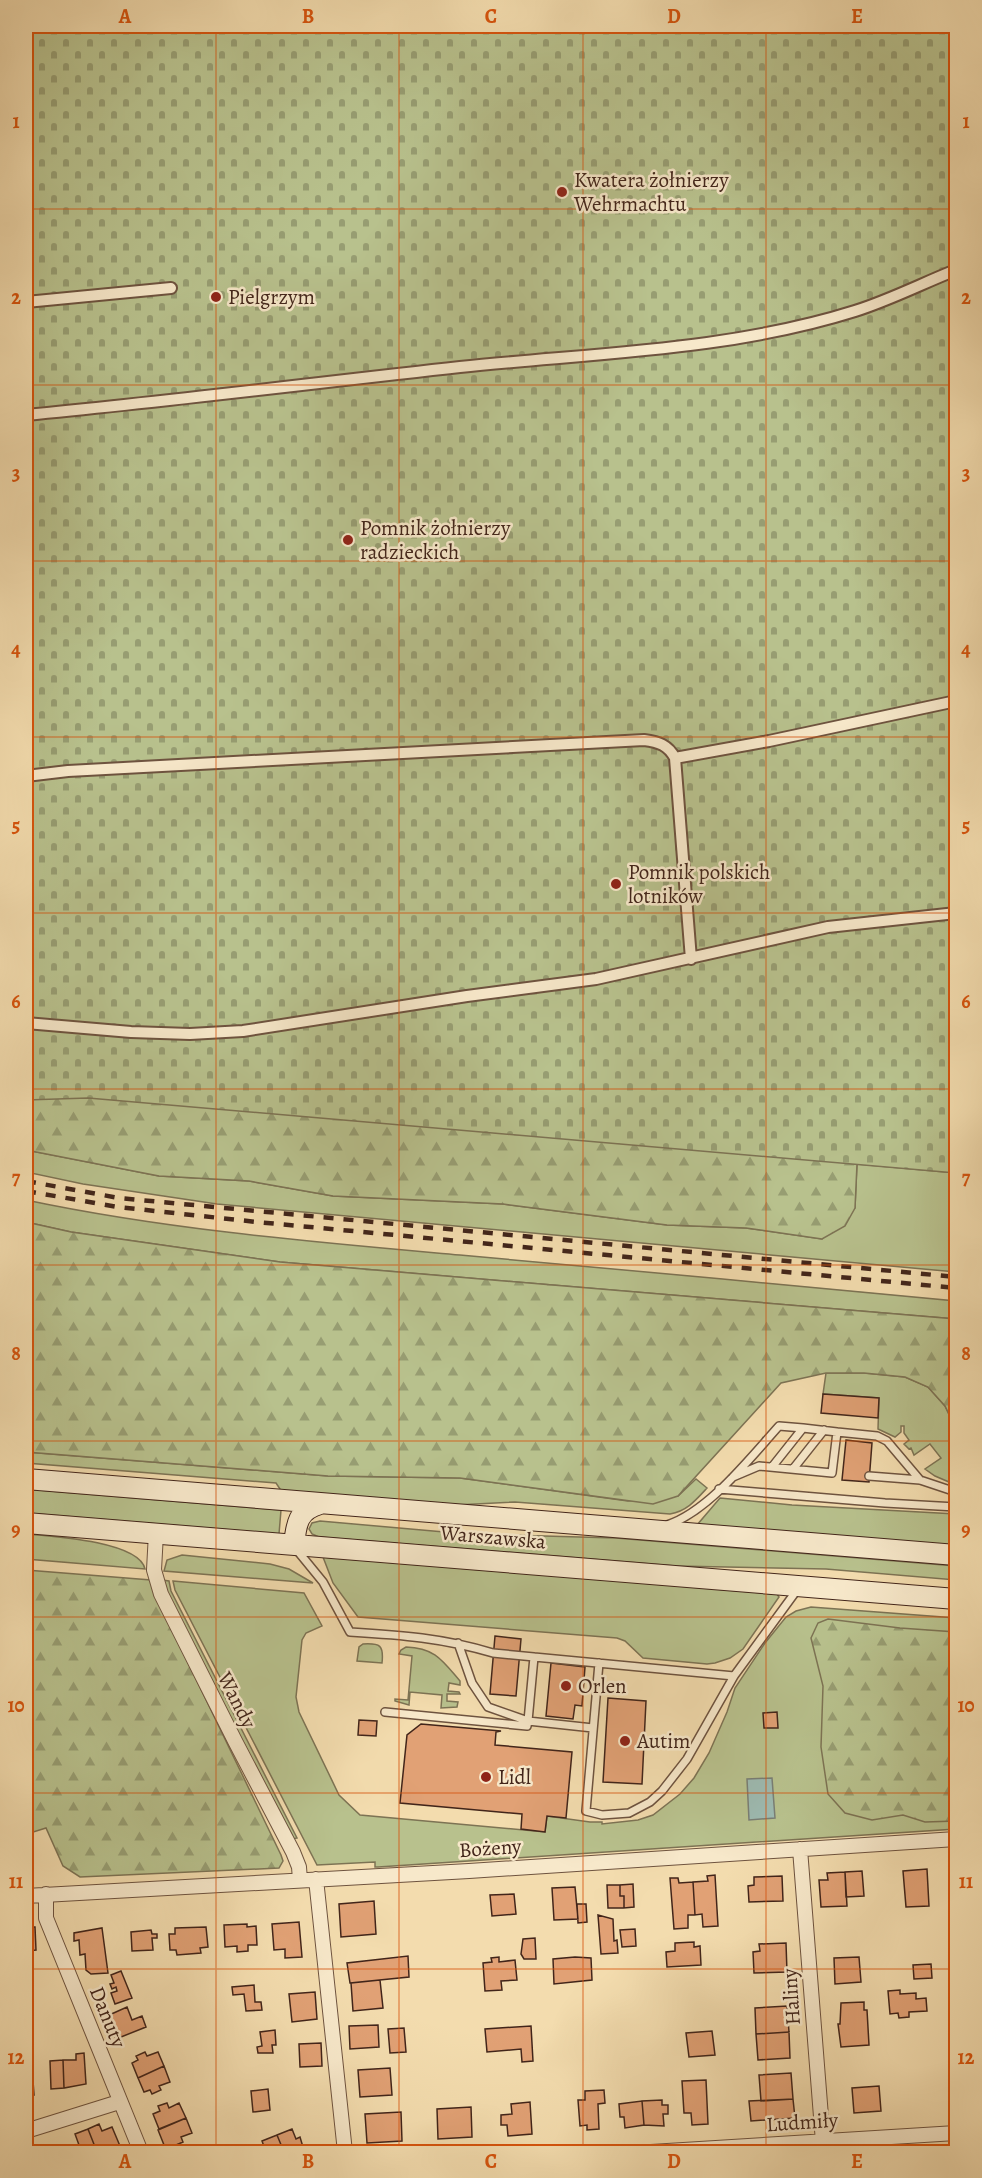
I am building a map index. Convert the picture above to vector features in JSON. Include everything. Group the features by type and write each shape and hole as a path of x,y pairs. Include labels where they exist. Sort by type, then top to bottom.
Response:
{"main road":[{"name":"Warszawska","path":"26,1479 957,1555"},
{"path":"294,1545 296,1525 300,1517 311,1506 320,1504"},
{"name":"Warszawska","path":"26,1523 957,1599"}],"street":[{"path":"26,415 496,363 667,348 760,335 857,311 957,270"},
{"path":"26,302 171,288"},
{"path":"675,758 769,741 957,701"},
{"path":"26,777 68,771 644,740 661,743 668,747 675,758 691,959"},
{"path":"26,1023 131,1032 190,1034 243,1031 467,996 596,979 828,927 957,914"},
{"name":"Wandy","path":"156,1533 154,1570 161,1594 293,1852 299,1867 300,1880"},
{"name":"Bożeny","path":"26,1896 957,1839"},
{"name":"Haliny","path":"800,1849 823,2142"},
{"path":"316,1879 345,2152"},
{"name":"Danuty","path":"46,1894 46,1918 141,2152"},
{"path":"26,2131 119,2102"},
{"name":"Ludmiły","path":"651,2152 791,2148 823,2142 857,2146 957,2133"}],"lane":[{"path":"641,1530 664,1526 690,1516 732,1477 779,1426 877,1436 887,1441 920,1480"},
{"path":"772,1467 803,1428"},
{"path":"793,1469 824,1430"},
{"path":"832,1473 837,1432"},
{"path":"732,1477 759,1466 843,1474"},
{"path":"869,1476 920,1480 957,1492"},
{"path":"719,1489 873,1503 957,1507"},
{"path":"294,1545 304,1561 323,1582 350,1632 417,1637 458,1643 493,1653 734,1676"},
{"path":"599,1663 586,1811 602,1815 629,1813 650,1802 662,1791 687,1759 734,1676 795,1592 811,1587"},
{"path":"458,1643 472,1683 488,1707 528,1721 593,1728"},
{"path":"385,1712 527,1726 534,1657"}],"green space":[{"path":"26,26 956,26 956,1173 88,1098 26,1100"},
{"path":"26,1030 745,1150 857,1164 855,1208 845,1226 822,1239 746,1228 667,1225 503,1204 333,1196 249,1181 159,1176 26,1150"},
{"path":"26,1150 159,1176 249,1181 333,1196 503,1204 667,1225 746,1228 822,1239 855,1208 857,1164 956,1173 956,1272 217,1204 83,1184 26,1172"},
{"path":"26,1200 133,1219 242,1234 956,1301 956,1319 280,1262 71,1232 26,1222"},
{"path":"26,1222 71,1232 280,1262 956,1319 956,1429 945,1406 928,1387 905,1377 864,1373 826,1373 781,1383 678,1496 653,1504 460,1478 328,1476 26,1452"},
{"path":"826,1373 864,1373 905,1377 928,1387 945,1406 956,1429 956,1485 925,1469 941,1458 930,1444 914,1455 911,1448 909,1449 904,1444 909,1440 904,1433 904,1426 901,1426 901,1432 895,1437 878,1429 879,1398 823,1394"},
{"path":"26,1452 328,1476 460,1478 628,1501 678,1496 696,1479 707,1488 686,1508 670,1514 515,1502 456,1505 282,1492 276,1483 26,1463"},
{"path":"26,1489 281,1510 279,1534 26,1513"},
{"path":"720,1498 792,1505 956,1514 956,1547 697,1525"},
{"path":"320,1521 467,1534 616,1538 956,1566 956,1580 826,1569 676,1566 319,1537 312,1534 309,1529 312,1523"},
{"path":"26,1534 111,1546 139,1560 145,1569 26,1559"},
{"path":"182,1555 270,1564 289,1569 313,1583 164,1571 167,1560"},
{"path":"323,1557 777,1594 779,1597 743,1649 730,1658 707,1664 643,1658 625,1641 617,1638 358,1617 333,1583"},
{"path":"26,1570 151,1580 181,1648 281,1855 283,1861 279,1868 80,1877 63,1866 46,1828 33,1832 26,1874"},
{"path":"162,1580 169,1581 171,1591 297,1838 293,1839 165,1590"},
{"path":"173,1581 304,1593 322,1626 306,1633 302,1640 296,1697 299,1712 339,1795 360,1815 545,1832 547,1816 602,1822 602,1824 638,1820 653,1815 680,1794 694,1778 709,1753 735,1688 765,1643 786,1617 796,1611 811,1607 956,1618 956,1829 378,1867 375,1867 375,1862 317,1865 175,1590"},
{"path":"828,1619 956,1632 956,1821 925,1822 903,1815 872,1820 845,1813 828,1794 821,1747 823,1686 811,1638 818,1623"},
{"path":"363,1644 380,1646 382,1663 357,1661 359,1647"},
{"path":"406,1647 424,1650 437,1656 460,1681 460,1685 449,1683 448,1691 460,1694 447,1694 447,1701 458,1702 457,1707 441,1708 442,1695 410,1692 409,1705 395,1701 395,1699 408,1700 412,1656 399,1654"}],"water":[{"path":"772,1778 775,1818 749,1820 747,1779"}],"building":[{"path":"823,1394 879,1398 878,1418 821,1413"},
{"path":"846,1440 872,1443 869,1482 842,1480"},
{"path":"495,1636 521,1639 516,1696 490,1694"},
{"name":"Orlen","path":"551,1663 585,1667 582,1706 575,1705 573,1719 546,1716"},
{"name":"Autim","path":"608,1698 646,1701 642,1784 603,1782"},
{"path":"777,1712 778,1728 764,1728 763,1713"},
{"path":"359,1720 377,1721 376,1736 358,1735"},
{"name":"Lidl","path":"421,1724 501,1731 496,1732 495,1745 572,1752 566,1818 547,1816 545,1832 521,1829 522,1814 400,1803 407,1735"},
{"path":"949,1859 956,1859 956,1882 950,1882"},
{"path":"927,1869 929,1906 906,1907 903,1871"},
{"path":"862,1871 864,1896 846,1897 845,1872"},
{"path":"845,1872 847,1906 821,1907 819,1880 828,1880 827,1873"},
{"path":"715,1875 718,1926 703,1927 702,1914 695,1915 693,1882 708,1881 707,1876"},
{"path":"782,1876 783,1901 749,1902 748,1886 754,1885 754,1877"},
{"path":"670,1878 678,1878 679,1883 693,1882 695,1915 688,1915 688,1928 674,1929"},
{"path":"633,1884 634,1907 624,1908 624,1896 620,1896 620,1885"},
{"path":"607,1885 620,1885 620,1896 624,1896 624,1908 608,1908"},
{"path":"575,1887 578,1919 554,1920 552,1888"},
{"path":"514,1894 516,1914 492,1916 490,1895"},
{"path":"374,1901 376,1934 341,1937 339,1904"},
{"path":"577,1904 586,1904 587,1922 578,1923"},
{"path":"598,1915 613,1919 614,1941 617,1940 618,1953 601,1954"},
{"path":"299,1922 302,1957 285,1958 285,1949 274,1950 272,1924"},
{"path":"26,1924 27,1927 35,1927 36,1950 26,1951"},
{"path":"247,1924 247,1927 256,1926 257,1945 248,1945 248,1951 237,1952 237,1946 225,1947 224,1925"},
{"path":"206,1927 208,1947 200,1948 201,1953 177,1955 176,1950 170,1950 169,1934 175,1934 175,1928"},
{"path":"102,1928 108,1973 91,1974 86,1970 85,1954 80,1955 79,1940 74,1941 74,1933"},
{"path":"635,1929 636,1946 622,1947 620,1930"},
{"path":"151,1930 152,1934 157,1934 157,1938 152,1938 153,1950 132,1951 131,1932"},
{"path":"535,1938 536,1959 524,1959 521,1954 523,1939"},
{"path":"694,1942 694,1947 700,1946 701,1965 667,1967 666,1952 675,1951 675,1943"},
{"path":"786,1943 787,1972 754,1973 753,1952 760,1951 759,1944"},
{"path":"408,1956 409,1977 350,1983 347,1963"},
{"path":"499,1957 499,1962 515,1960 517,1980 501,1981 502,1990 485,1991 483,1963 492,1962 491,1958"},
{"path":"859,1957 861,1982 835,1984 834,1958"},
{"path":"591,1958 592,1980 554,1984 553,1959"},
{"path":"931,1964 932,1978 914,1979 913,1965"},
{"path":"121,1971 132,1998 115,2004 111,1993 117,1991 116,1987 112,1989 110,1984 114,1983 111,1975"},
{"path":"380,1980 383,2008 353,2011 351,1983"},
{"path":"254,1985 255,2002 261,2002 262,2010 246,2011 244,1994 233,1995 232,1987"},
{"path":"900,1990 900,1994 916,1993 916,1999 926,1998 927,2011 909,2012 909,2017 899,2018 898,2013 890,2014 888,1991"},
{"path":"315,1992 317,2019 292,2022 289,1994"},
{"path":"864,2002 864,2010 867,2010 869,2045 841,2047 838,2024 840,2024 841,2003"},
{"path":"787,2006 789,2032 756,2034 755,2008"},
{"path":"127,2007 132,2020 142,2016 146,2027 116,2039 107,2016"},
{"path":"378,2025 379,2047 350,2049 349,2026"},
{"path":"531,2026 533,2061 522,2062 521,2049 487,2052 485,2029"},
{"path":"404,2028 406,2052 390,2053 388,2029"},
{"path":"275,2030 276,2045 272,2045 273,2053 258,2053 257,2047 262,2046 260,2032"},
{"path":"712,2031 715,2055 689,2057 686,2033"},
{"path":"789,2032 790,2058 758,2060 756,2034"},
{"path":"321,2043 322,2066 300,2067 299,2044"},
{"path":"145,2052 147,2056 158,2052 164,2066 138,2078 132,2063 138,2060 136,2056"},
{"path":"84,2053 86,2084 64,2088 63,2060 76,2060 76,2054"},
{"path":"63,2060 64,2088 51,2089 50,2061"},
{"path":"164,2066 170,2082 159,2086 161,2090 152,2094 150,2090 144,2092 138,2078"},
{"path":"390,2068 392,2095 360,2097 358,2070"},
{"path":"791,2073 793,2099 761,2101 759,2075"},
{"path":"26,2079 33,2081 33,2101 29,2103 26,2103"},
{"path":"706,2080 708,2124 692,2125 691,2113 684,2113 682,2081"},
{"path":"879,2086 881,2111 854,2113 852,2088"},
{"path":"268,2089 270,2110 253,2112 251,2091"},
{"path":"604,2090 605,2103 598,2104 599,2129 587,2130 587,2125 580,2126 578,2100 585,2100 585,2091"},
{"path":"793,2099 795,2118 751,2121 749,2101"},
{"path":"662,2100 662,2105 668,2105 668,2114 663,2114 664,2126 644,2125 642,2101"},
{"path":"642,2101 644,2125 625,2128 624,2117 620,2117 619,2104"},
{"path":"530,2102 532,2134 508,2136 507,2125 501,2125 501,2115 512,2114 511,2104"},
{"path":"167,2103 169,2108 179,2103 186,2118 159,2129 153,2114 160,2111 158,2106"},
{"path":"471,2107 472,2137 438,2139 437,2109"},
{"path":"401,2112 402,2141 367,2143 365,2114"},
{"path":"186,2118 192,2133 181,2137 183,2142 162,2151 160,2146 164,2145 158,2130"},
{"path":"99,2124 102,2131 112,2127 120,2146 97,2152 88,2129"},
{"path":"88,2129 97,2152 71,2152 69,2148 79,2145 75,2134"},
{"path":"292,2129 296,2139 300,2137 303,2147 299,2149 300,2152 284,2152 277,2135"},
{"path":"277,2135 284,2152 266,2152 262,2141"},
{"path":"40,2147 41,2151 50,2147 52,2152 27,2152"}],"railway":[{"path":"26,1181 119,1198 956,1277"},
{"path":"26,1191 118,1207 257,1222 956,1288"}],"place":[{"name":"Kwatera żołnierzy Wehrmachtu","path":"562,192"},
{"name":"Pielgrzym","path":"216,297"},
{"name":"Pomnik żołnierzy radzieckich","path":"348,540"},
{"name":"Pomnik polskich lotników","path":"616,884"},
{"name":"Orlen","path":"566,1686"},
{"name":"Autim","path":"625,1741"},
{"name":"Lidl","path":"486,1777"}]}
